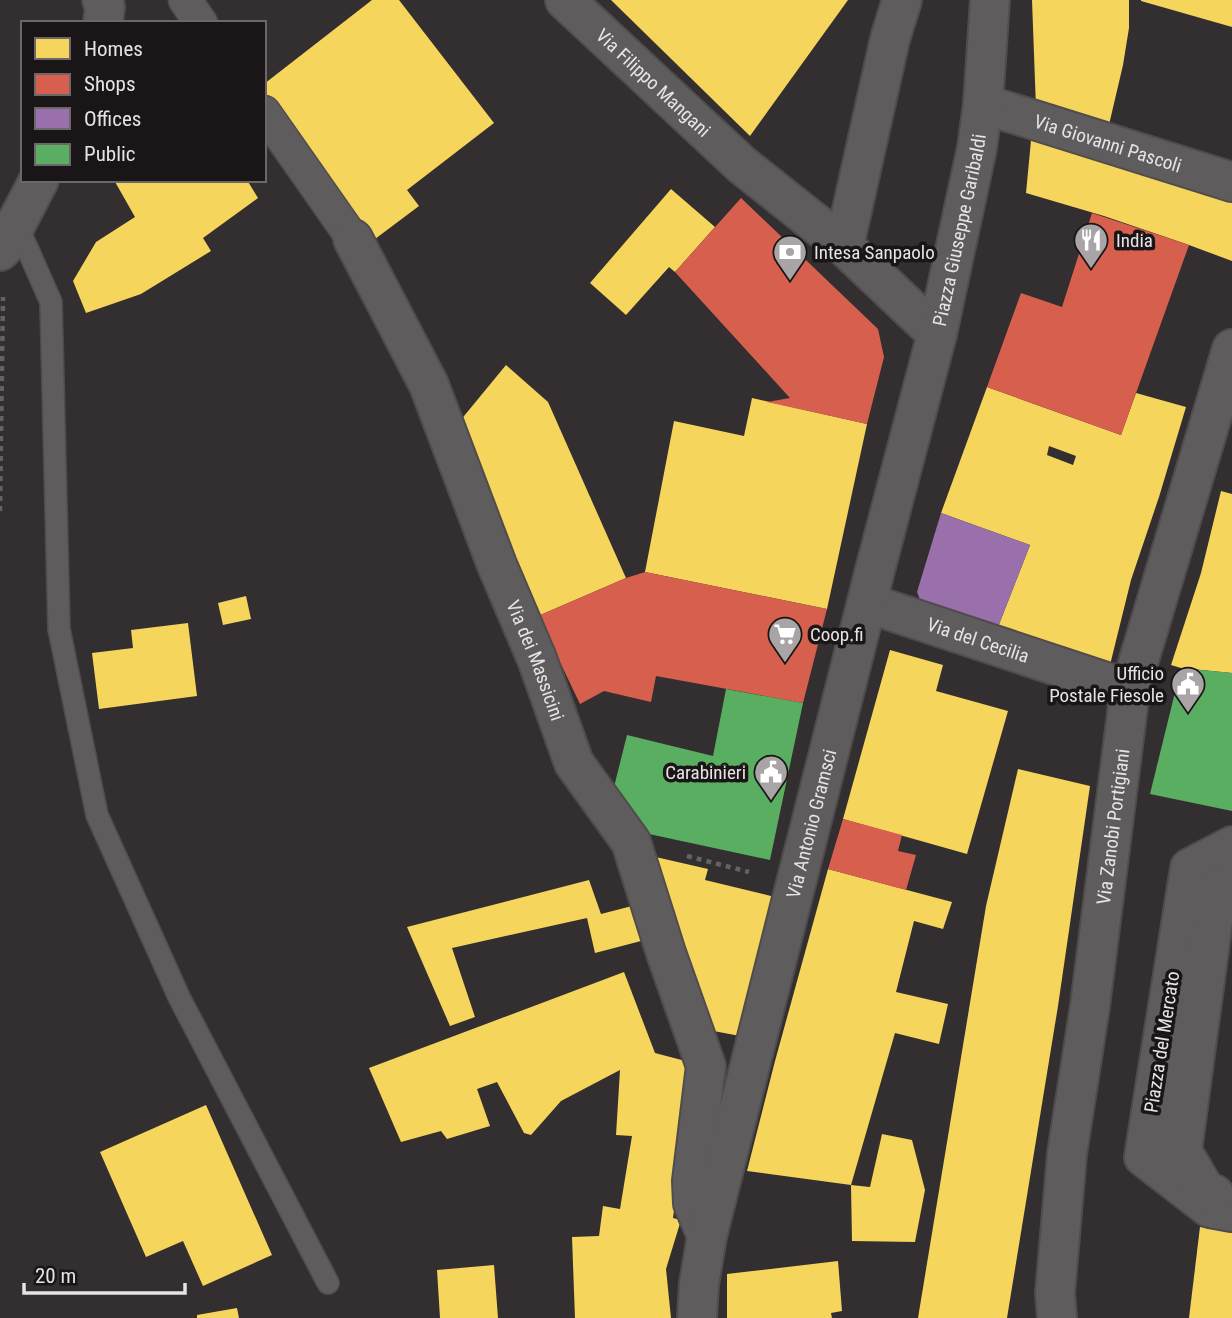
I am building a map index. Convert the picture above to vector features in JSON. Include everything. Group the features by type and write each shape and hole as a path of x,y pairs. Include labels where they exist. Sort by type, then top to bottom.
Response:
{"street":[{"path":"186,0 200,21"},
{"name":"Via Filippo Mangani","path":"565,0 742,165"},
{"path":"844,246 890,39 902,0"},
{"name":"Piazza Giuseppe Garibaldi","path":"937,334 977,148 983,104 990,0"},
{"name":"Via Giovanni Pascoli","path":"983,104 1232,182"},
{"name":"Via dei Massicini","path":"266,115 353,239 429,385 575,763 631,842 706,1066 692,1181 693,1203 708,1236"},
{"name":"Piazza Giuseppe Garibaldi","path":"742,165 844,246 937,334"},
{"path":"7,240 37,182"},
{"name":"Via Antonio Gramsci","path":"697,1318 699,1284 708,1236 937,334"},
{"name":"Via Zanobi Portigiani","path":"1061,1310 1067,1154 1090,1006 1130,690 1232,349"},
{"name":"Via del Cecilia","path":"867,603 1130,690"},
{"name":"Piazza del Mercato","path":"1232,846 1190,868 1144,1157 1210,1208 1232,1212"},
{"name":"Piazza del Mercato","path":"1232,881 1217,890 1182,1151 1206,1192 1232,1199"}],"lane":[{"path":"7,240 51,303 59,628 97,816 179,997 328,1283"}],"path":[{"path":"0,511 7,240"}],"building: Homes":[{"path":"372,0 399,0 494,123 407,190 419,206 371,242 266,106 266,82"},
{"path":"611,0 848,0 750,136"},
{"path":"1032,0 1129,0 1129,28 1123,65 1108,129 1036,108"},
{"path":"1232,0 1232,27 1141,1"},
{"path":"1032,130 1232,198 1232,261 1104,216 1026,193"},
{"path":"115,182 248,182 258,198 203,238 211,251 141,294 86,313 73,281 96,242 135,217"},
{"path":"671,189 715,227 675,272 669,267 626,315 590,283"},
{"path":"506,365 548,402 626,578 538,616 455,427"},
{"path":"987,387 1121,435 1136,393 1186,407 1131,580 1109,669 998,627 1030,545 941,513","holes":["1049,446 1076,456 1073,465 1047,455"]},
{"path":"752,398 867,424 827,609 645,572 674,421 744,436"},
{"path":"1221,491 1232,494 1232,673 1171,665 1201,573"},
{"path":"246,596 251,619 223,625 218,603"},
{"path":"188,623 197,696 99,709 92,653 133,648 131,630"},
{"path":"890,650 943,665 936,691 1008,711 967,854 843,819"},
{"path":"1018,769 1090,786 1058,1006 1007,1318 918,1318 986,906"},
{"path":"647,855 708,869 705,880 775,897 740,1036 703,1029"},
{"path":"828,869 952,902 943,929 914,921 896,992 948,1004 939,1044 895,1033 851,1185 747,1171"},
{"path":"589,880 601,914 632,906 641,941 595,953 587,918 452,948 475,1017 450,1026 407,927"},
{"path":"624,972 655,1053 693,1063 673,1218 681,1220 666,1269 671,1318 575,1318 572,1237 599,1236 603,1206 620,1209 632,1136 616,1135 620,1070 561,1101 531,1135 524,1133 497,1082 477,1089 490,1126 447,1139 441,1131 401,1142 369,1068"},
{"path":"206,1105 272,1255 203,1286 183,1241 146,1257 100,1152"},
{"path":"882,1134 912,1140 925,1190 915,1242 852,1241 851,1185 870,1187"},
{"path":"1200,1227 1232,1232 1232,1318 1189,1318"},
{"path":"838,1261 842,1311 831,1313 832,1318 727,1318 727,1274"},
{"path":"494,1265 498,1318 440,1318 437,1270"},
{"path":"237,1308 239,1318 197,1318 197,1315"}],"building: Shops":[{"path":"741,198 878,329 884,357 867,424 767,402 790,398 675,272"},
{"path":"1092,213 1189,245 1121,435 987,387 1021,293 1062,307"},
{"path":"645,572 827,609 803,703 656,676 651,702 604,691 580,704 538,616"},
{"path":"843,819 902,835 898,851 916,855 906,890 828,869"}],"building: Offices":[{"path":"941,513 1030,545 998,627 921,602 917,592"}],"building: Public":[{"path":"1181,668 1232,673 1232,811 1150,794"},
{"path":"726,689 803,703 770,860 635,831 614,787 627,735 713,756"}],"place":[{"name":"India","path":"1091,270"},
{"name":"Intesa Sanpaolo","path":"790,282"},
{"name":"Coop.fi","path":"785,664"},
{"name":"Ufficio Postale Fiesole","path":"1188,714"},
{"name":"Carabinieri","path":"771,802"}]}
